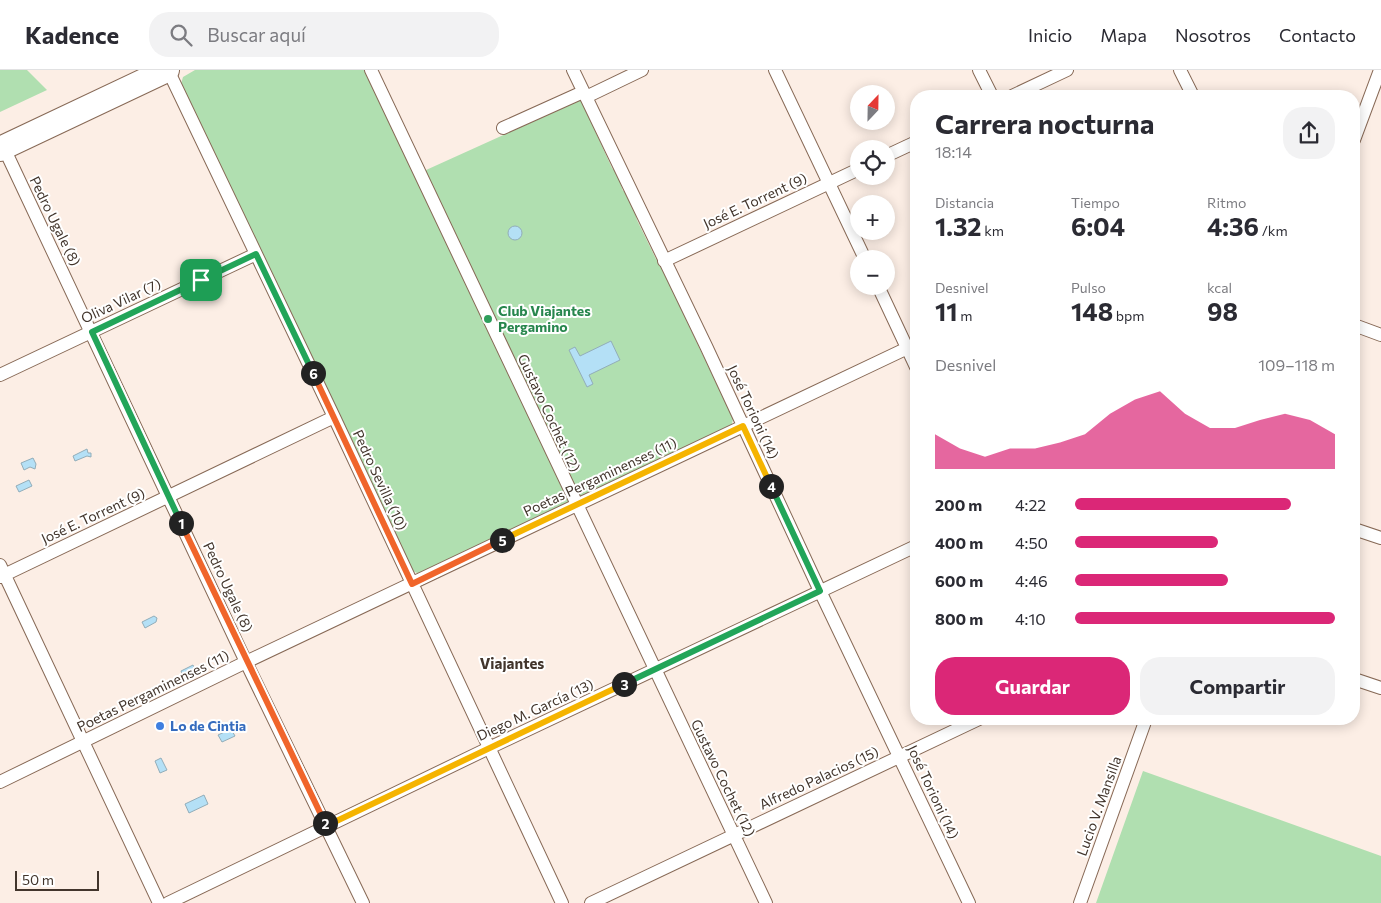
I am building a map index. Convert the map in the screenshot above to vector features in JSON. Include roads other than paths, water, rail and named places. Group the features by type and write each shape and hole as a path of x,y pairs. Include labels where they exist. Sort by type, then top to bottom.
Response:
{"highway":[{"path":"2,148 168,70"}],"street":[{"name":"Pedro Sevilla (10)","path":"168,70 334,417 562,903"},
{"name":"Gustavo Cochet (12)","path":"371,70 766,903"},
{"name":"José Torioni (14)","path":"573,70 969,903"},
{"path":"503,128 642,70"},
{"path":"775,70 861,250"},
{"path":"979,70 989,90"},
{"path":"1025,90 1067,70"},
{"path":"1180,70 1190,90"},
{"path":"1360,124 1380,70"},
{"path":"895,152 910,145"},
{"name":"Pedro Ugale (8)","path":"2,148 92,332 246,662 363,903"},
{"name":"José E. Torrent (9)","path":"664,261 850,173"},
{"name":"Oliva Vilar (7)","path":"0,375 256,254"},
{"path":"883,295 910,342"},
{"path":"1360,328 1381,335"},
{"name":"Poetas Pergaminenses (11)","path":"0,782 246,662 910,347"},
{"name":"José E. Torrent (9)","path":"2,572 169,497 334,417"},
{"path":"1360,531 1381,538"},
{"name":"Diego M. García (13)","path":"168,903 654,669 910,549"},
{"path":"2,572 159,903"},
{"path":"1360,681 1381,688"},
{"name":"Alfredo Palacios (15)","path":"591,903 965,725"},
{"name":"Lucio V. Mansilla","path":"1080,903 1144,725"}],"water":[{"path":"515,226 520,228 522,233 520,238 515,240 510,238 508,233 510,228"},
{"path":"611,341 620,360 589,375 593,384 587,387 569,350 575,347 580,356"},
{"path":"87,449 88,453 91,453 91,457 87,456 75,461 73,456"},
{"path":"33,458 36,464 35,469 30,467 24,470 21,463"},
{"path":"29,480 32,486 19,492 16,486"},
{"path":"154,616 157,618 156,622 145,628 142,622"},
{"path":"193,665 196,672 184,678 181,671"},
{"path":"231,729 235,736 222,742 218,735"},
{"path":"161,758 167,770 160,773 155,761"},
{"path":"204,795 208,804 189,813 185,804"}],"place":[{"name":"Club Viajantes Pergamino","path":"488,319"},
{"name":"Lo de Cintia","path":"160,726"}],"district":[{"name":"Viajantes","path":"512,664"}]}
